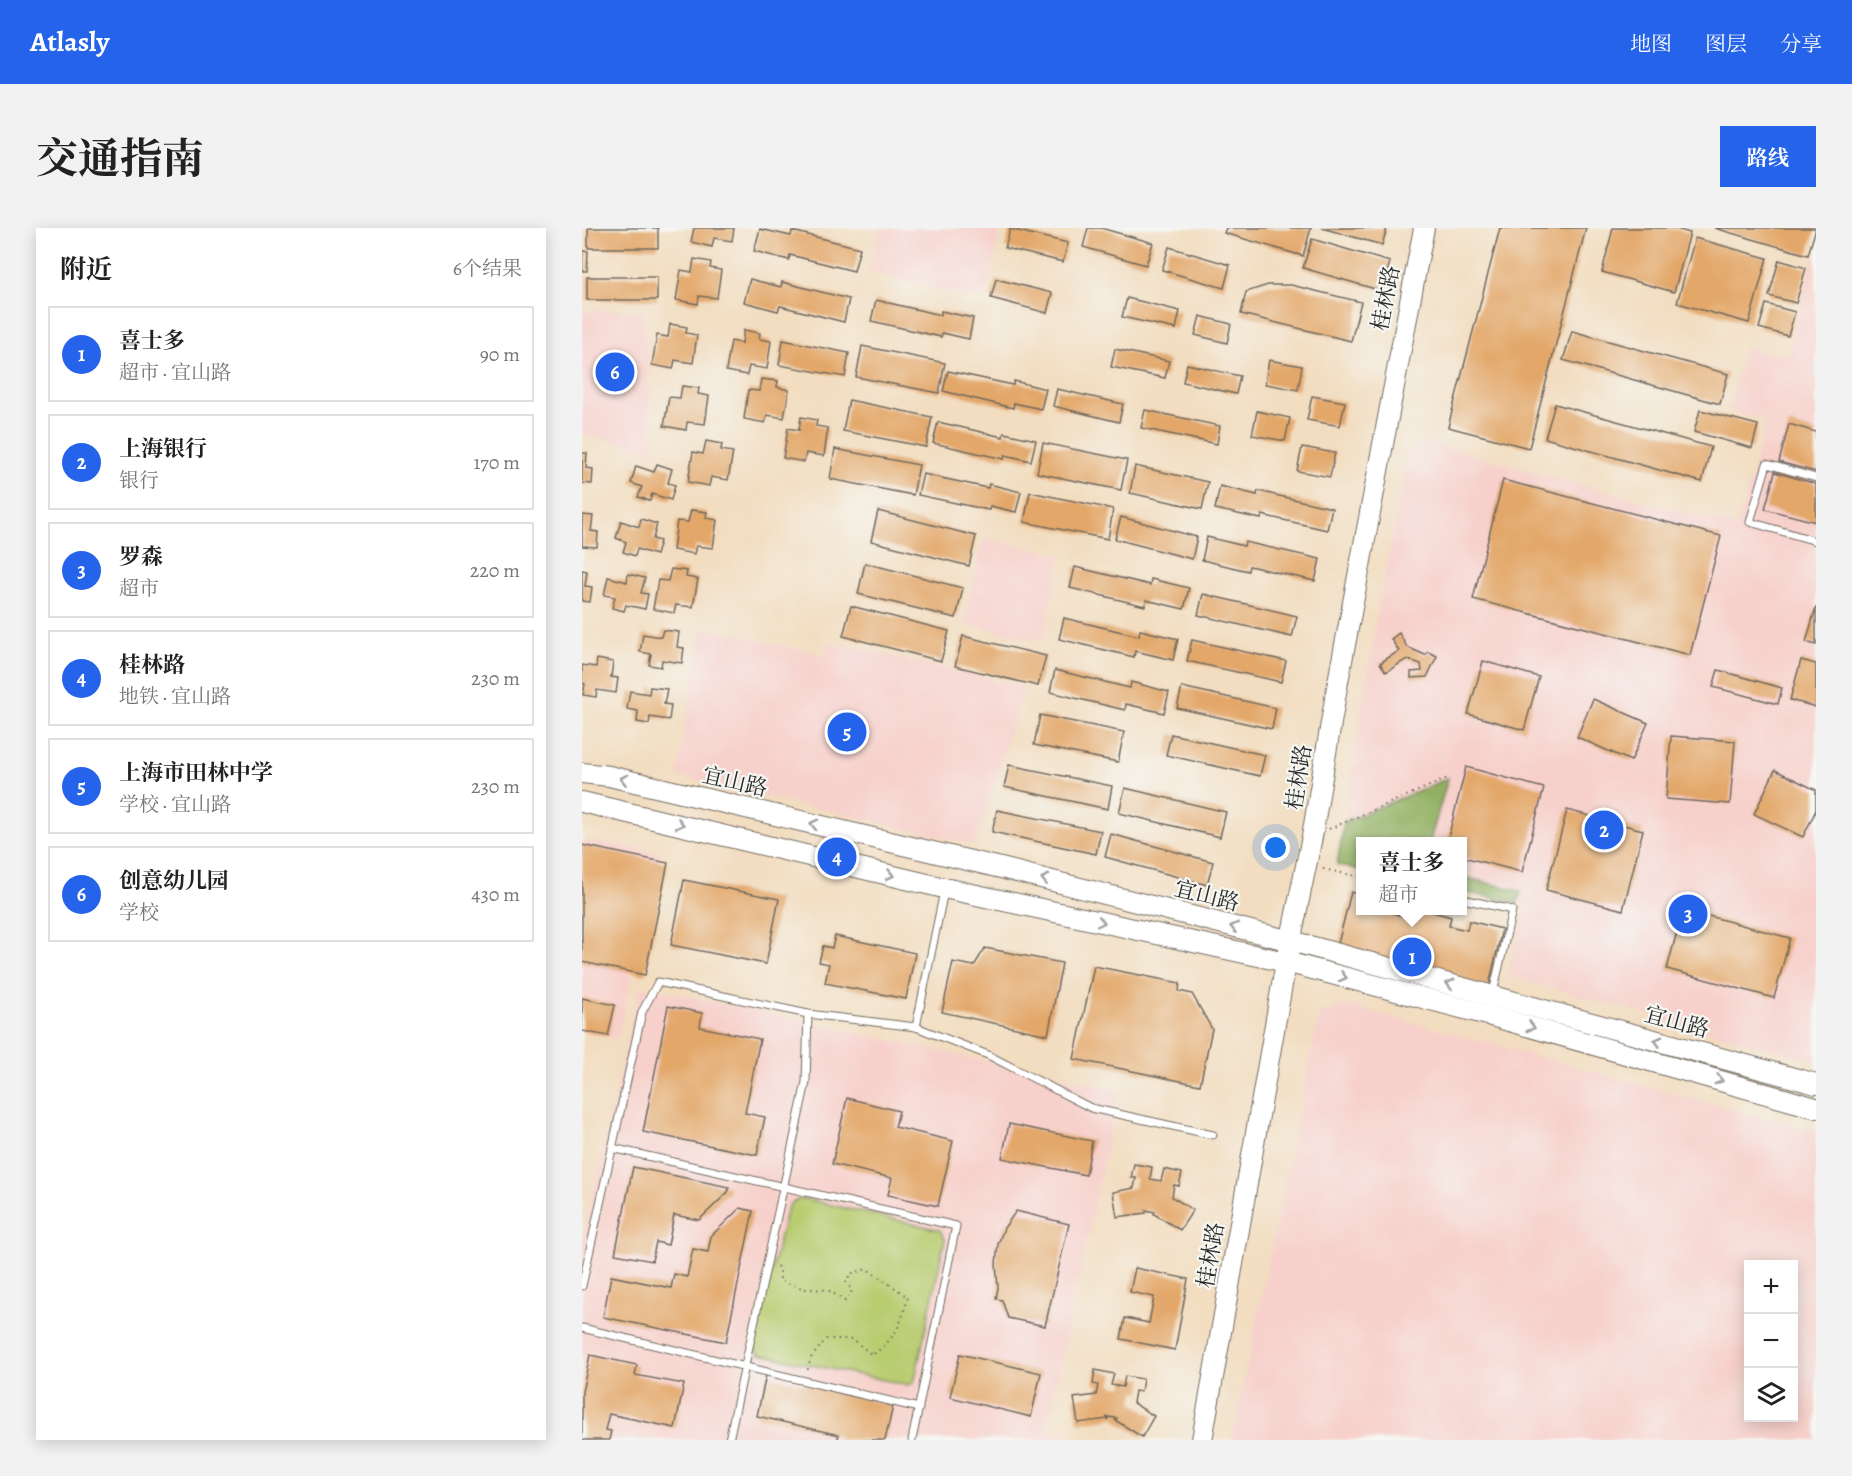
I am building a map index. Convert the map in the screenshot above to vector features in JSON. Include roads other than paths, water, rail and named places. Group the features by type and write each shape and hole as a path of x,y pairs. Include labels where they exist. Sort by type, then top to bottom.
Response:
{"main road":[{"name":"桂林路","path":"1202,1440 1286,962 1307,866 1337,687 1424,228"},
{"name":"宜山路","path":"582,773 609,776 1002,868 1291,941 1816,1084"},
{"name":"宜山路","path":"582,802 944,888 1286,962 1488,1015 1816,1108"}],"lane":[{"path":"1816,478 1767,464 1750,522 1816,541"},
{"path":"916,1028 944,888"},
{"path":"1467,900 1512,910 1488,1015"},
{"path":"582,1286 642,1012 658,982 808,1014 916,1028 988,1055 1090,1108 1213,1135"},
{"path":"729,1440 806,1082 808,1014"},
{"path":"612,1148 956,1226 912,1440"},
{"path":"582,1328 919,1408"}],"place":[{"name":"创意幼儿园","path":"615,372"},
{"name":"上海市田林中学","path":"847,732"},
{"name":"上海银行","path":"1604,830"},
{"name":"桂林路","path":"837,857"},
{"name":"罗森","path":"1688,914"},
{"name":"喜士多","path":"1412,957"}]}
